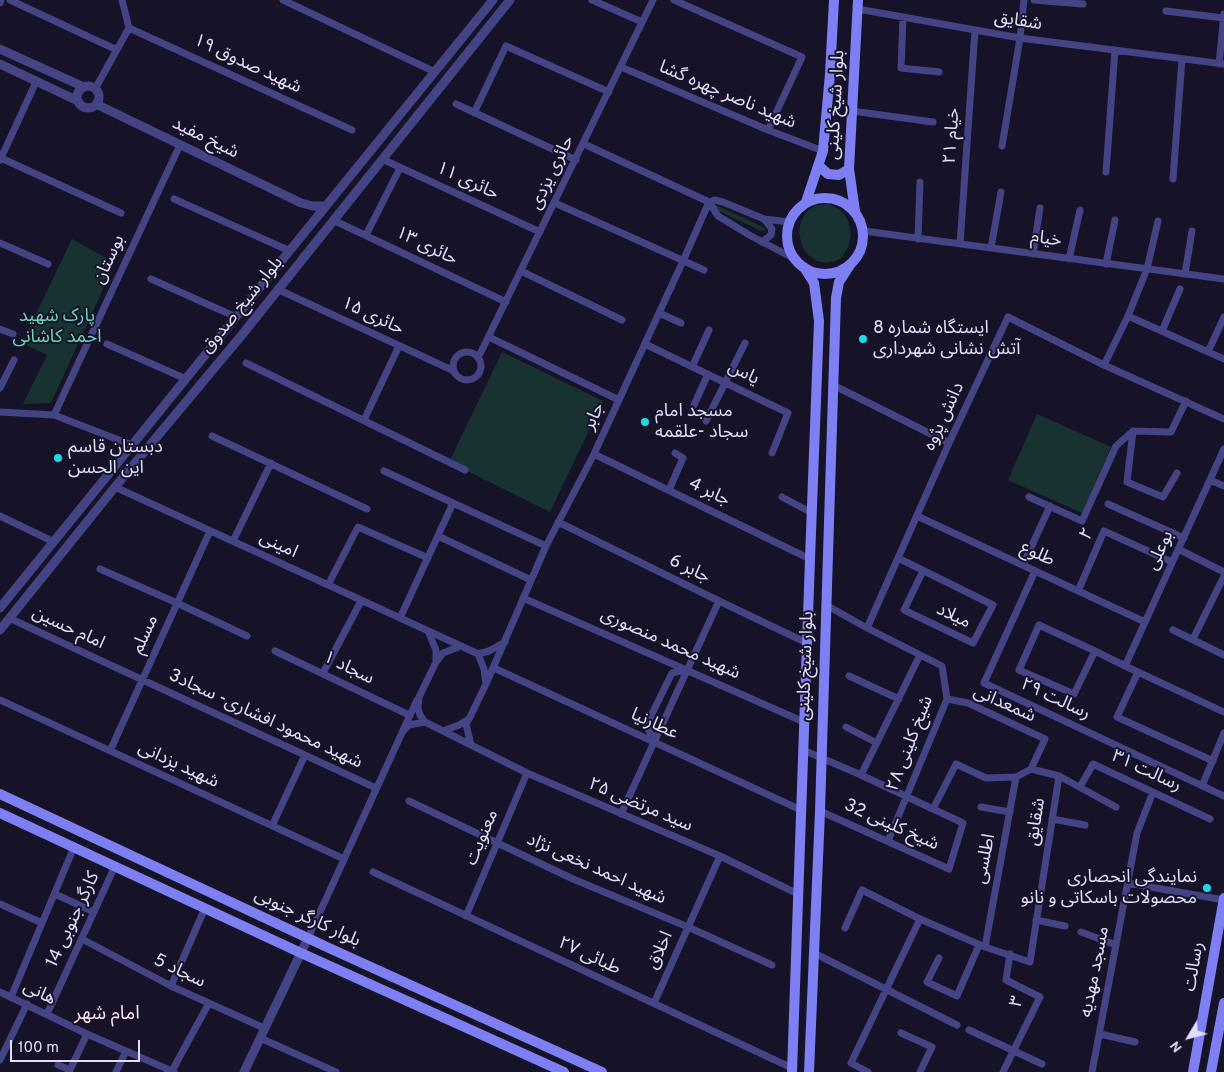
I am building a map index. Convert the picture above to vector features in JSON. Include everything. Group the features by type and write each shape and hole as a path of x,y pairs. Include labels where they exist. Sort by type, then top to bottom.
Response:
{"main road":[{"name":"بلوار شیخ کلینی","path":"806,202 823,151 834,0"},
{"name":"بلوار شیخ کلینی","path":"855,211 849,169 858,5"},
{"path":"819,166 828,174 838,175 849,169"},
{"path":"820,198 834,198 847,204 855,211 861,221 864,232 863,244 858,255 850,265 840,271 828,274 815,273 795,259 789,247 787,234 789,222 796,210 806,202 820,198"},
{"name":"بلوار شیخ کلینی","path":"809,1072 820,811 836,298 839,282 850,265"},
{"name":"بلوار شیخ کلینی","path":"792,1070 820,321 814,283 804,267"},
{"path":"817,381 833,385"},
{"name":"بلوار کارگر جنوبی","path":"0,794 308,938 602,1072"},
{"name":"بلوار کارگر جنوبی","path":"0,813 301,953 564,1072"},
{"name":"رسالت","path":"1193,1072 1224,899"},
{"name":"رسالت","path":"1211,1072 1224,1003"}],"street":[{"path":"10,0 117,50"},
{"path":"0,64 78,101 82,106 88,108 96,104 98,98 95,89 128,28 122,0"},
{"path":"283,0 435,72"},
{"name":"بلوار شیخ صدوق","path":"0,606 54,542 492,0"},
{"name":"بلوار شیخ صدوق","path":"0,630 115,487 241,336 510,0"},
{"path":"592,0 642,22"},
{"name":"حائری یزدی","path":"478,358 653,0"},
{"path":"674,0 802,57 768,130"},
{"path":"1002,146 1020,38 1024,0"},
{"path":"1034,0 1083,4"},
{"name":"شقایق","path":"858,5 903,17 1020,38 1221,64"},
{"path":"1166,11 1224,18"},
{"path":"1221,64 1224,14"},
{"path":"903,17 902,68 939,72"},
{"name":"شهید صدوق ۱۹","path":"128,28 352,130"},
{"name":"خیام ۲۱","path":"960,244 975,30"},
{"path":"474,113 506,46 609,92"},
{"path":"0,49 84,87 95,89"},
{"path":"1106,172 1116,50"},
{"path":"1173,179 1182,59"},
{"name":"شهید ناصر چهره گشا","path":"621,66 768,130 823,151"},
{"path":"36,82 0,159 121,213"},
{"path":"78,101 78,94 84,87"},
{"name":"شیخ مفید","path":"96,104 301,203 313,206 326,206"},
{"path":"456,104 576,160"},
{"path":"852,110 933,122"},
{"path":"584,144 709,202 718,216 795,259"},
{"name":"بوستان","path":"54,415 180,145"},
{"name":"حائری ۱۱","path":"382,159 540,232"},
{"path":"366,235 400,168"},
{"path":"918,239 920,182"},
{"path":"991,248 1001,192"},
{"path":"174,199 290,250"},
{"path":"709,202 715,200 723,202 764,220 789,222"},
{"name":"جابر","path":"486,684 546,546 594,454 709,202"},
{"name":"شیخ مفید","path":"301,203 316,219"},
{"path":"555,203 704,270"},
{"path":"1033,254 1040,208"},
{"path":"1069,259 1080,210"},
{"name":"حائری ۱۳","path":"333,220 506,302"},
{"path":"762,242 771,235 772,229 764,220"},
{"path":"1106,264 1116,220"},
{"path":"1158,221 1147,269 1128,316 1104,365 1224,419"},
{"path":"1185,274 1192,231"},
{"name":"خیام","path":"864,232 1224,279"},
{"path":"0,243 48,264"},
{"path":"521,271 622,320"},
{"path":"151,279 236,317"},
{"name":"حائری ۱۵","path":"277,289 454,371"},
{"path":"1162,331 1180,290"},
{"path":"659,313 682,323"},
{"path":"1128,316 1224,359"},
{"name":"دانش پژوه","path":"867,628 948,443 1008,317 1104,365"},
{"path":"1208,352 1224,318"},
{"path":"0,329 13,334"},
{"path":"692,367 709,330"},
{"path":"489,337 619,400"},
{"path":"706,421 745,343"},
{"path":"107,344 186,379"},
{"name":"یاس","path":"645,344 788,413 772,453"},
{"path":"364,420 399,346"},
{"path":"467,352 478,358 480,362 479,372 473,378 464,380 456,375 453,367 455,358 467,352"},
{"path":"0,388 14,360"},
{"path":"246,363 465,470"},
{"path":"694,405 708,374"},
{"path":"833,385 948,443"},
{"path":"1029,497 1082,521 1116,446 1133,431 1171,432 1186,402"},
{"path":"0,412 54,415 132,445"},
{"path":"1133,431 1126,482 1163,497 1177,473"},
{"path":"212,436 367,509"},
{"name":"بوعلی","path":"1125,666 1224,449"},
{"path":"668,490 683,458 675,453"},
{"name":"جابر 4","path":"594,454 810,559"},
{"path":"233,541 271,464"},
{"path":"384,471 546,546"},
{"path":"1210,480 1224,486"},
{"name":"امینی","path":"115,487 461,646"},
{"path":"782,497 812,513"},
{"path":"400,618 453,503"},
{"path":"1108,504 1184,538"},
{"path":"1023,565 1050,506"},
{"path":"0,516 54,542"},
{"name":"طلوع","path":"917,516 1145,622"},
{"name":"جابر 6","path":"558,522 719,602 807,643"},
{"path":"328,586 358,527 428,558"},
{"name":"مسلم","path":"110,751 210,531"},
{"name":"۲","path":"1078,591 1104,531 1172,562"},
{"path":"438,536 531,580"},
{"path":"1178,549 1224,574 1193,639"},
{"name":"میلاد","path":"898,558 993,605 973,643 904,610 923,571"},
{"path":"100,569 247,636"},
{"name":"رسالت ۲۹","path":"1036,571 984,682 1224,796"},
{"name":"شهید محمد منصوری","path":"523,598 688,669 804,722"},
{"path":"323,674 361,601"},
{"path":"621,814 719,602"},
{"name":"شیخ کلینی ۲۸","path":"826,605 942,666 947,699 888,841"},
{"name":"امام حسین","path":"9,618 142,680"},
{"path":"1095,651 1074,694 1020,670 1039,625 1095,651 1125,666 1224,712"},
{"path":"1173,630 1224,655"},
{"path":"428,631 436,650 436,662"},
{"path":"244,1072 308,938 409,715 436,662 444,653 461,646 478,654 504,642"},
{"name":"سجاد ۱","path":"275,651 409,715"},
{"path":"471,745 466,724 486,684 484,669 478,654"},
{"path":"862,774 920,655"},
{"name":"عطارنیا","path":"494,668 801,810"},
{"path":"655,741 646,726 672,673 688,669"},
{"path":"1138,672 1117,717 1212,762"},
{"path":"849,676 899,699"},
{"name":"شهید محمود افشاری- سجاد3","path":"142,680 376,788"},
{"path":"419,697 418,708 425,722 443,731 459,725 469,718"},
{"name":"شمعدانی","path":"947,699 968,703 1045,739 1031,769"},
{"name":"شهید یزدانی","path":"0,700 344,859"},
{"path":"402,731 409,725 425,722"},
{"path":"846,727 877,743"},
{"name":"۲۵ سید مرتضی","path":"443,731 527,772 720,856 798,894"},
{"path":"1202,786 1224,733"},
{"path":"803,750 862,774 933,809 956,764 986,778 1016,777 1031,769 1060,776 1116,807"},
{"path":"272,826 304,756"},
{"name":"رسالت ۳۱","path":"1080,787 1093,764 1210,819"},
{"name":"معنویت","path":"466,916 527,772"},
{"name":"شقایق","path":"1010,954 1030,962 1060,776"},
{"name":"اطلسی","path":"939,958 927,982 957,996 982,946 1016,777"},
{"name":"مسجد مهدیه","path":"1092,1072 1138,833 1153,792"},
{"name":"شهید احمد نخعی نژاد","path":"409,801 573,879 688,927 772,965"},
{"path":"982,808 1010,812"},
{"name":"شیخ کلینی 32","path":"820,811 949,869 963,823 933,809"},
{"path":"1052,820 1085,825"},
{"path":"11,996 74,847"},
{"name":"اخلاق","path":"654,1003 720,856"},
{"name":"کارگر جنوبی 14","path":"47,1014 116,866"},
{"name":"طبائی ۲۷","path":"373,872 654,1003 792,1070"},
{"path":"1128,883 1224,899"},
{"path":"844,928 862,890 920,919 982,946 1010,954"},
{"path":"55,894 94,912"},
{"path":"0,904 42,923"},
{"path":"171,986 205,908"},
{"path":"868,1072 851,1063 920,919"},
{"path":"1036,920 1065,926"},
{"path":"1081,932 1116,945"},
{"name":"سجاد 5","path":"82,939 171,986 264,1028"},
{"path":"814,954 956,1025"},
{"name":"۳","path":"1003,1072 1040,997 1006,980 1010,954"},
{"name":"هانی","path":"0,992 87,1034 173,1072"},
{"path":"173,1072 209,1003"},
{"path":"0,1060 27,1004"},
{"path":"969,1030 1042,1064"},
{"path":"901,1033 932,1047 920,1072"},
{"path":"58,1065 72,1071 87,1034"},
{"path":"1100,1034 1135,1042"},
{"path":"260,1038 336,1072"},
{"path":"116,1072 126,1051"}],"green space":[{"path":"829,204 845,215 851,235 848,247 842,257 836,261 826,263 817,261 808,255 802,246 799,232 801,221 807,211 817,205"},
{"path":"716,205 766,230 761,231 713,208"},
{"name":"پارک شهید احمد کاشانی","path":"72,239 115,263 51,403 23,404 47,355 22,343"},
{"path":"502,352 603,401 550,512 449,462"},
{"path":"1037,414 1111,447 1082,513 1008,480"}],"place":[{"name":"ایستگاه شماره 8 آتش نشانی شهرداری","path":"863,339"},
{"name":"مسجد امام سجاد -علقمه","path":"645,422"},
{"name":"دبستان قاسم این الحسن","path":"58,458"},
{"name":"نمایندگی انحصاری محصولات باسکاتی و نانو","path":"1207,888"}],"district":[{"name":"امام شهر","path":"107,1015"}]}
